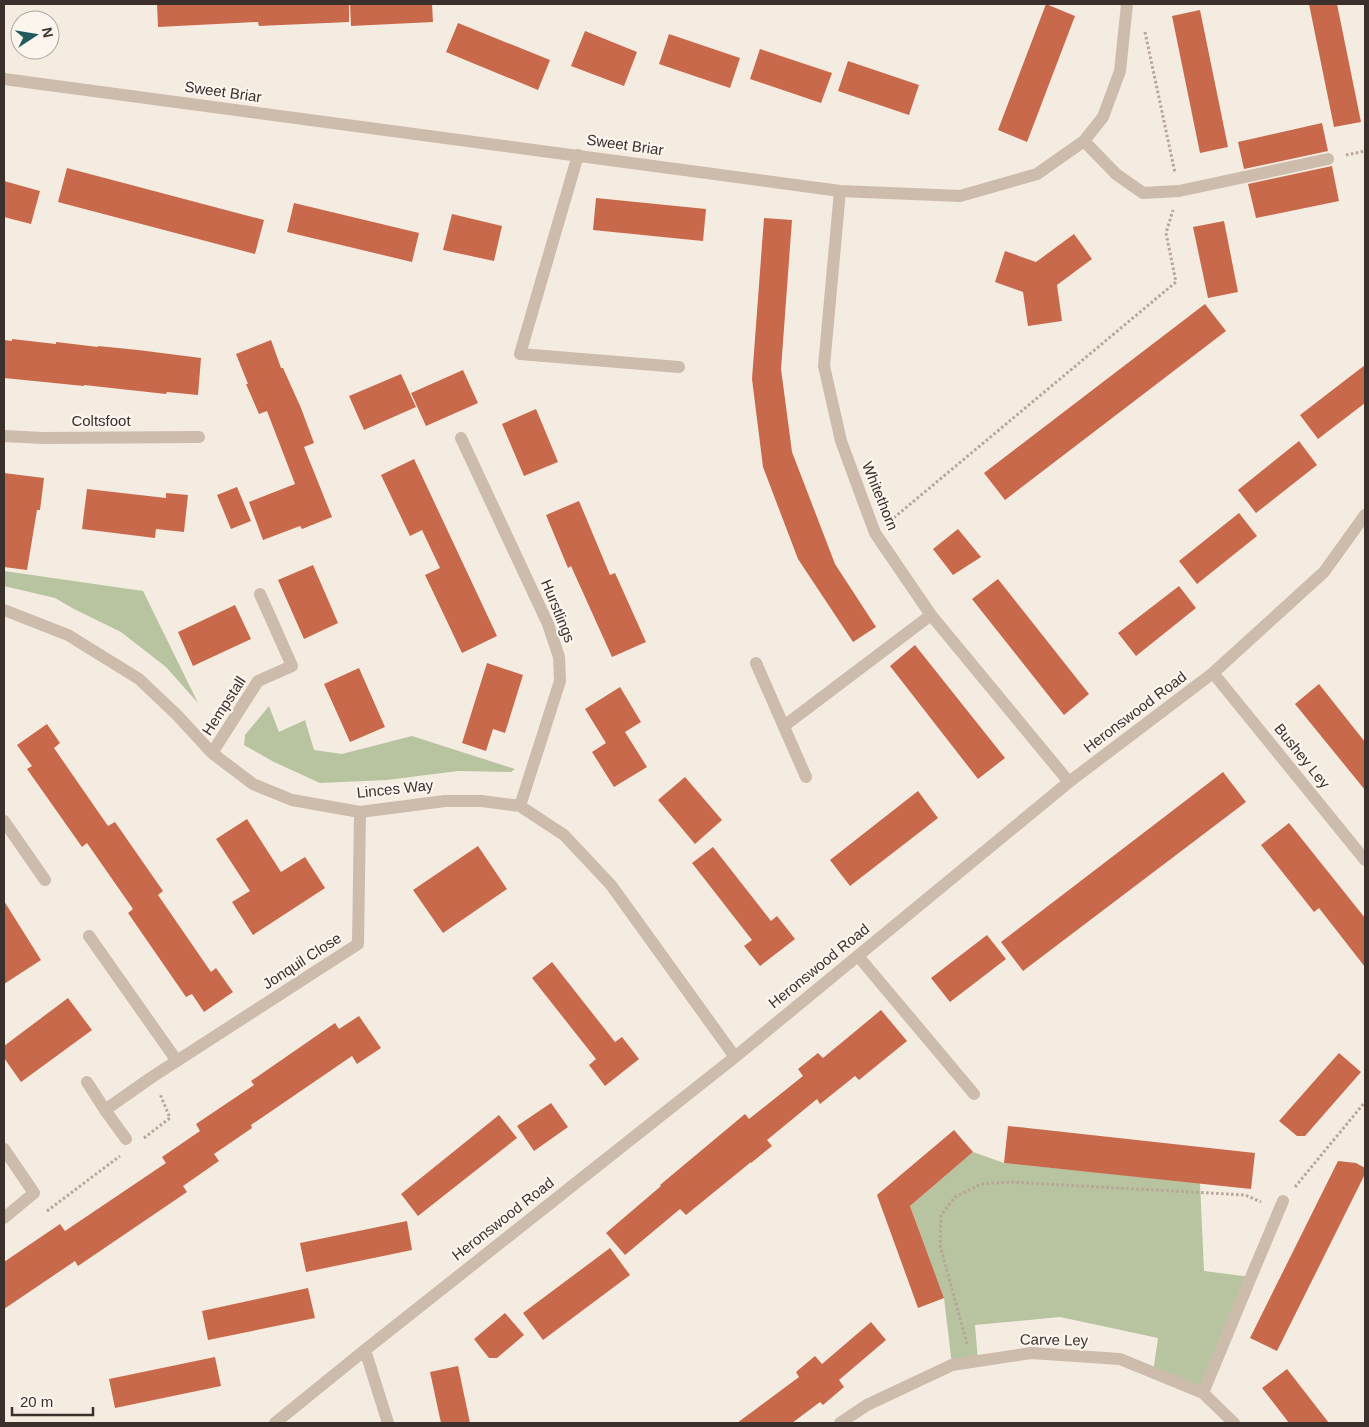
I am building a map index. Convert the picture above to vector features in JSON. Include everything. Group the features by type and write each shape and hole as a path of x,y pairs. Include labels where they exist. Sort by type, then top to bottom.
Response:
{"street":[{"name":"Sweet Briar","path":"4,79 840,191 960,196 1037,174 1084,141 1103,116 1120,71 1127,4"},
{"path":"1084,141 1116,174 1143,193 1179,192 1328,159"},
{"path":"578,155 520,354 679,367"},
{"name":"Whitethorn","path":"840,191 824,366 840,441 875,533 931,615 1069,782"},
{"name":"Coltsfoot","path":"4,436 43,438 199,437"},
{"name":"Hurstlings","path":"461,438 548,624 559,657 560,681 520,806"},
{"name":"Heronswood Road","path":"275,1423 735,1057 1069,782 1213,673 1324,572 1365,515"},
{"name":"Hempstall","path":"212,754 258,681 292,666 260,594"},
{"name":"Linces Way","path":"4,610 68,634 140,679 177,715 212,754 252,784 292,800 360,812 446,801 482,801 520,806 564,835 611,885 735,1057"},
{"path":"784,726 931,615"},
{"path":"756,663 806,777"},
{"name":"Bushey Ley","path":"1213,673 1365,860"},
{"name":"Jonquil Close","path":"105,1110 152,1077 358,944 360,812"},
{"path":"4,821 45,880"},
{"path":"89,936 177,1061"},
{"path":"858,956 974,1094"},
{"path":"86,1082 105,1110 133,1141"},
{"path":"4,1149 34,1193 4,1218"},
{"path":"1203,1393 1250,1277 1282,1205"},
{"path":"365,1350 388,1423"},
{"name":"Carve Ley","path":"840,1423 867,1405 952,1365 1031,1353 1120,1359 1203,1393 1234,1423"}],"path":[{"path":"875,533 1176,282 1166,234 1179,192 1145,30 1127,4"},
{"path":"133,1141 170,1118 152,1077"},
{"path":"972,1362 940,1245 941,1215 956,1197 981,1184 1010,1182 1245,1195 1282,1205 1365,1102"},
{"path":"44,1213 123,1154"}],"green space":[{"path":"4,571 143,591 198,703 166,667 121,632 55,598 4,586"},
{"path":"269,706 279,732 305,720 314,750 342,754 412,736 515,769 511,772 458,771 387,780 320,783 274,762 244,745 245,735"},
{"path":"973,1152 1004,1163 1200,1183 1204,1271 1251,1277 1203,1393 1153,1372 1158,1338 1060,1317 975,1325 978,1361 952,1365 944,1298 910,1206"}],"building":[{"path":"157,4 349,4 349,22 259,26 258,22 158,27"},
{"path":"350,4 432,4 433,22 351,26"},
{"path":"1046,4 1075,16 1027,142 998,130"},
{"path":"1309,4 1337,4 1361,122 1334,127"},
{"path":"1200,10 1228,147 1200,153 1172,16"},
{"path":"458,23 550,60 538,90 446,52"},
{"path":"585,31 637,52 624,86 571,66"},
{"path":"669,34 740,58 730,88 659,64"},
{"path":"760,49 832,73 821,103 750,79"},
{"path":"848,61 919,85 909,115 838,91"},
{"path":"1322,123 1328,151 1244,169 1238,142"},
{"path":"1332,166 1339,201 1256,218 1248,184"},
{"path":"67,168 264,220 255,254 58,202"},
{"path":"4,181 40,191 31,224 4,217"},
{"path":"596,198 706,209 703,241 593,230"},
{"path":"294,203 419,233 412,262 287,232"},
{"path":"452,214 502,226 494,261 443,250"},
{"path":"764,218 792,220 781,369 792,452 835,564 876,627 853,642 798,559 763,467 752,379"},
{"path":"1224,221 1238,292 1208,298 1193,227"},
{"path":"1074,234 1092,259 1057,285 1062,321 1028,326 1023,292 995,282 1005,251 1036,262"},
{"path":"1205,304 1226,331 1005,500 984,473"},
{"path":"12,339 138,350 201,358 198,395 167,392 166,394 4,378 4,340 12,341"},
{"path":"271,340 281,368 283,368 301,408 314,443 304,447 332,517 302,529 300,526 263,540 249,502 295,484 267,411 259,414 236,354"},
{"path":"1365,365 1365,403 1318,439 1300,415"},
{"path":"463,370 478,403 426,426 411,393"},
{"path":"401,374 416,407 364,430 349,396"},
{"path":"536,409 558,462 524,476 502,424"},
{"path":"1299,441 1317,465 1256,513 1238,490"},
{"path":"414,459 497,636 462,653 425,575 440,568 422,530 410,536 381,475"},
{"path":"4,473 44,478 40,510 37,510 27,570 4,567"},
{"path":"237,487 251,521 231,529 217,495"},
{"path":"87,489 166,498 166,493 188,495 184,532 156,529 155,538 82,529"},
{"path":"579,501 610,575 615,573 646,642 612,657 571,566 568,568 546,515"},
{"path":"1239,513 1257,536 1197,584 1179,561"},
{"path":"958,529 981,557 953,575 933,549"},
{"path":"313,565 338,623 304,639 278,580"},
{"path":"998,579 1089,694 1064,715 972,599"},
{"path":"1179,586 1196,608 1136,656 1118,633"},
{"path":"235,605 251,639 193,666 178,632"},
{"path":"915,645 1005,758 978,779 890,666"},
{"path":"487,663 523,675 505,733 493,729 486,751 462,743"},
{"path":"359,668 385,727 350,742 324,684"},
{"path":"1319,684 1365,742 1365,790 1295,704"},
{"path":"620,687 641,722 625,732 647,767 614,787 592,752 606,743 585,709"},
{"path":"47,724 60,743 54,748 108,826 115,822 163,891 158,895 211,972 216,968 233,992 204,1012 192,994 186,997 128,913 133,909 87,843 82,847 27,769 32,766 17,745"},
{"path":"1223,772 1246,802 1023,971 1001,942"},
{"path":"685,777 722,820 695,844 658,800"},
{"path":"918,791 938,818 850,886 830,860"},
{"path":"247,819 281,872 305,857 325,888 253,935 232,902 250,891 216,839"},
{"path":"1289,823 1365,918 1365,967 1319,908 1314,912 1261,845"},
{"path":"478,846 507,889 443,933 413,890"},
{"path":"713,847 771,921 777,916 795,939 760,966 744,946 752,940 692,863"},
{"path":"4,901 41,960 4,984"},
{"path":"987,935 1006,959 950,1002 931,978"},
{"path":"552,962 615,1042 622,1037 639,1059 605,1086 589,1065 596,1059 532,978"},
{"path":"68,998 92,1030 21,1082 4,1058 4,1046"},
{"path":"881,1010 907,1041 859,1080 855,1076 820,1104 817,1099 767,1140 772,1146 686,1215 680,1209 625,1255 606,1233 745,1114 749,1119 803,1076 798,1069 818,1053 823,1058"},
{"path":"359,1016 381,1048 357,1064 352,1056 251,1125 252,1128 214,1154 219,1161 183,1186 187,1192 78,1266 75,1261 4,1309 4,1262 60,1224 65,1231 166,1163 162,1157 200,1131 196,1124 254,1085 251,1081 335,1023 339,1029"},
{"path":"1339,1053 1361,1072 1305,1136 1297,1136 1279,1121"},
{"path":"551,1103 568,1127 534,1151 517,1126"},
{"path":"499,1115 517,1138 418,1216 401,1194"},
{"path":"1008,1126 1255,1153 1251,1189 1004,1163"},
{"path":"954,1130 973,1152 910,1206 944,1298 918,1308 877,1195"},
{"path":"1338,1161 1356,1163 1365,1168 1365,1174 1277,1351 1250,1338"},
{"path":"407,1221 412,1250 306,1272 300,1243"},
{"path":"610,1248 630,1275 543,1340 523,1313"},
{"path":"308,1288 315,1318 208,1340 202,1311"},
{"path":"505,1313 524,1335 497,1358 489,1358 474,1339"},
{"path":"871,1322 886,1340 839,1380 844,1387 823,1405 820,1402 792,1423 737,1423 799,1377 796,1372 815,1356 822,1364"},
{"path":"215,1357 221,1386 115,1408 109,1379"},
{"path":"458,1366 470,1423 441,1423 430,1372"},
{"path":"1287,1369 1329,1423 1289,1423 1262,1388"}]}
